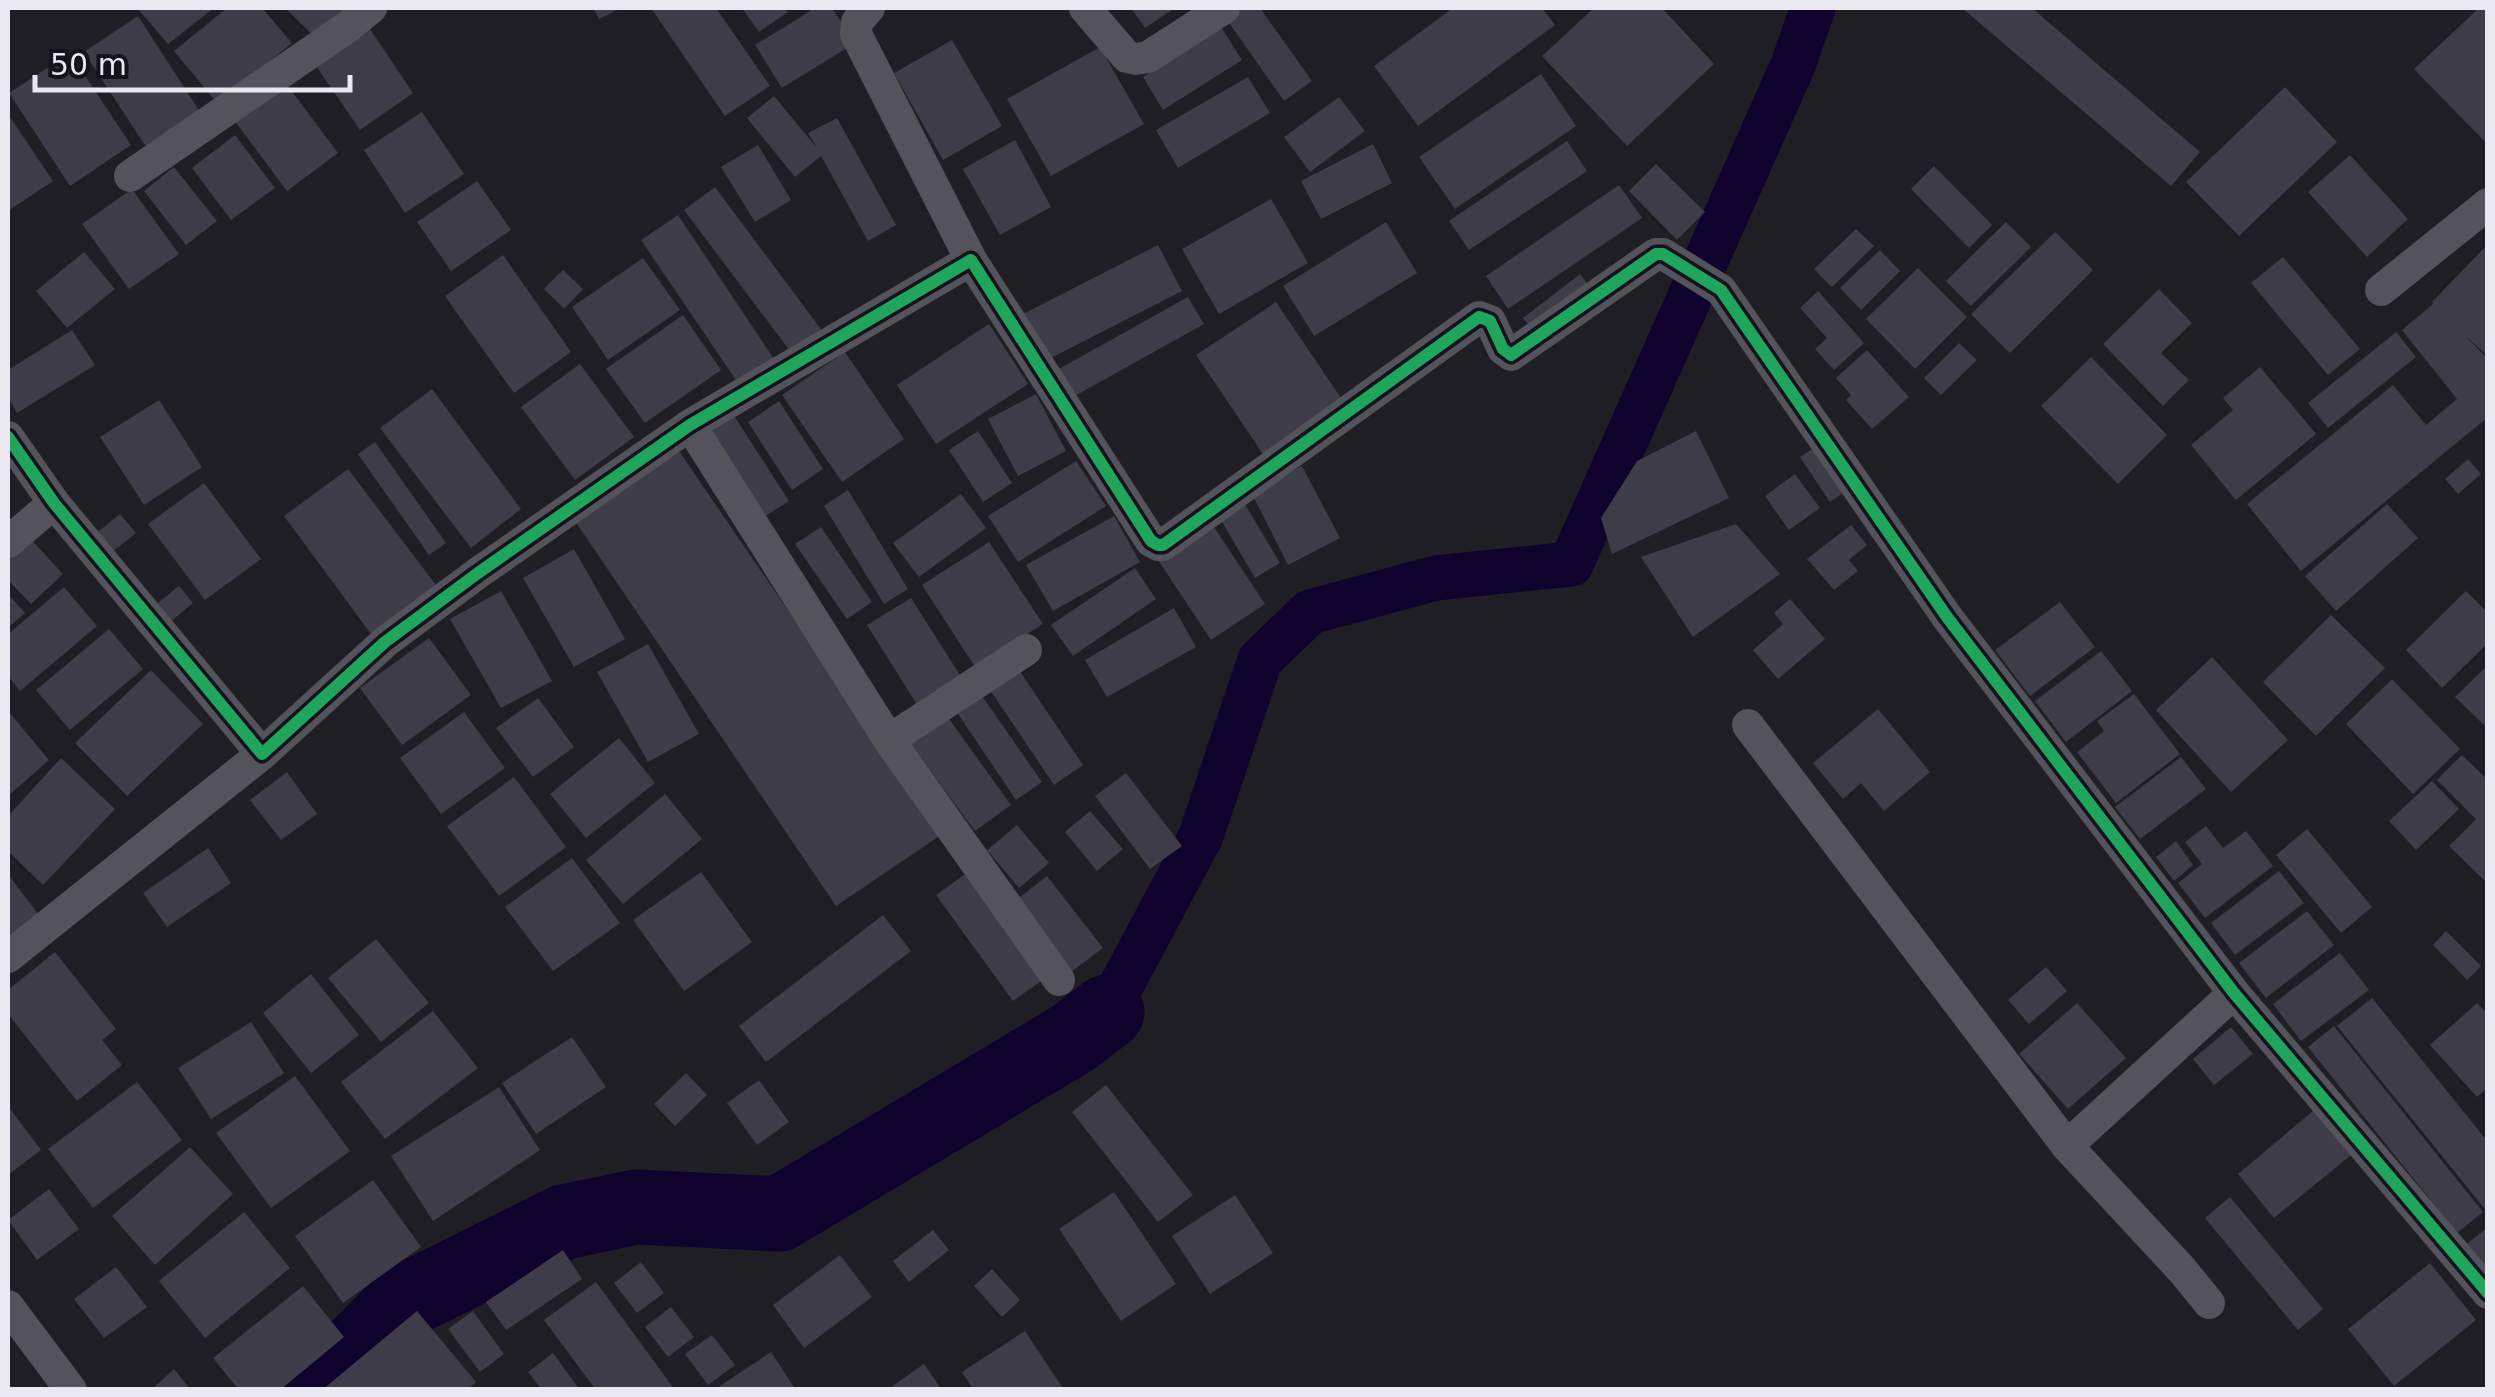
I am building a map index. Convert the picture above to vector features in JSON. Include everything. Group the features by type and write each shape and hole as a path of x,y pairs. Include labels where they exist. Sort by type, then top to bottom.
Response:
{"street":[{"path":"130,176 371,8"},
{"path":"868,8 857,22 856,34 971,260 1151,541 1158,545 1479,317 1490,321 1503,349 1512,356 1656,254 1670,257 1720,290 1947,617 2234,992 2488,1293"},
{"path":"1085,8 1127,57 1136,59 1148,56 1224,8"},
{"path":"2381,290 2488,204"},
{"path":"8,958 262,754 385,642 478,573 690,425 971,260"},
{"path":"690,425 888,740 1059,980"},
{"path":"8,437 54,503 262,754"},
{"path":"8,542 54,503"},
{"path":"888,740 1026,650"},
{"path":"1748,725 2067,1146 2210,1303"},
{"path":"2067,1146 2234,992"},
{"path":"8,1306 72,1390"}],"building":[{"path":"137,8 214,8 168,44"},
{"path":"227,8 262,8 292,43 218,104 174,51"},
{"path":"285,8 352,8 319,41"},
{"path":"593,8 621,8 599,19"},
{"path":"651,8 716,8 770,86 725,116"},
{"path":"742,8 784,8 788,12 759,32"},
{"path":"815,8 832,8 855,43 782,88 755,45"},
{"path":"1131,8 1175,8 1145,28"},
{"path":"1238,8 1260,8 1312,81 1284,101 1225,17"},
{"path":"1453,8 1542,8 1555,25 1418,126 1374,66"},
{"path":"1594,8 1662,8 1714,64 1627,146 1542,56"},
{"path":"1962,8 2032,8 2200,152 2171,186"},
{"path":"2479,8 2488,8 2488,145 2414,69"},
{"path":"138,16 204,118 150,153 84,52"},
{"path":"368,26 413,93 360,130 314,63"},
{"path":"1221,27 1242,60 1163,110 1143,77"},
{"path":"952,40 1002,126 943,160 894,73"},
{"path":"1100,47 1144,124 1051,176 1007,99"},
{"path":"70,53 131,145 70,186 9,93"},
{"path":"1541,74 1576,126 1455,209 1419,157"},
{"path":"1248,77 1270,113 1178,168 1156,130"},
{"path":"282,78 338,153 287,191 231,116"},
{"path":"2285,87 2337,142 2239,236 2186,182"},
{"path":"774,96 817,148 808,133 837,118 896,225 868,241 821,156 795,177 747,118"},
{"path":"1339,97 1365,131 1310,172 1284,137"},
{"path":"422,112 464,174 405,213 364,150"},
{"path":"8,119 53,181 8,211"},
{"path":"235,135 275,188 231,220 192,168"},
{"path":"1015,140 1051,207 1000,235 963,169"},
{"path":"1567,141 1587,171 1469,250 1449,221"},
{"path":"1373,144 1392,183 1321,219 1301,181"},
{"path":"758,145 791,200 755,222 721,167"},
{"path":"2350,155 2408,219 2367,257 2308,192"},
{"path":"1656,164 1705,212 1677,240 1629,191"},
{"path":"1934,166 1992,225 1969,248 1911,189"},
{"path":"174,167 217,221 186,245 144,191"},
{"path":"477,181 511,230 451,271 417,222"},
{"path":"1619,185 1642,218 1508,309 1486,276"},
{"path":"715,187 823,332 793,355 684,210"},
{"path":"132,189 179,254 129,289 82,224"},
{"path":"1271,199 1308,263 1219,314 1182,249"},
{"path":"678,215 778,365 742,389 641,240"},
{"path":"1386,222 1417,273 1314,336 1283,286"},
{"path":"2006,222 2031,247 1971,306 1946,281"},
{"path":"1856,229 1874,246 1832,287 1814,269"},
{"path":"2055,232 2093,270 2010,353 1971,314"},
{"path":"2488,244 2488,356 2464,335 2488,359 2488,417 2301,571 2247,504 2393,385 2426,425 2457,399 2402,330 2433,304"},
{"path":"1158,245 1182,291 1047,360 1023,314"},
{"path":"1880,250 1900,271 1861,310 1840,288"},
{"path":"84,252 115,289 67,328 36,291"},
{"path":"503,255 571,352 514,393 445,296"},
{"path":"2283,257 2360,349 2328,375 2251,283"},
{"path":"643,258 680,310 608,360 572,307"},
{"path":"1918,268 1967,317 1915,369 1866,319"},
{"path":"563,270 583,289 564,309 544,289"},
{"path":"1580,274 1593,291 1537,335 1523,318"},
{"path":"2159,289 2192,323 2161,353 2189,380 2163,406 2103,344"},
{"path":"1818,291 1864,343 1834,370 1815,349 1827,338 1800,308"},
{"path":"1188,297 1204,324 1073,397 1057,370"},
{"path":"1276,302 1343,401 1263,454 1196,355"},
{"path":"683,315 721,370 645,423 606,369"},
{"path":"989,324 1028,384 936,444 897,385"},
{"path":"72,330 95,365 17,413 8,397 8,370"},
{"path":"2396,332 2416,357 2328,428 2308,403"},
{"path":"1959,343 1977,360 1941,395 1924,378"},
{"path":"1867,350 1909,397 1872,429 1846,400 1851,395 1836,378"},
{"path":"845,352 904,439 842,482 782,395"},
{"path":"2091,357 2167,435 2118,484 2041,406"},
{"path":"580,364 634,437 575,480 521,407"},
{"path":"2260,367 2316,434 2236,500 2191,445 2233,410 2223,398"},
{"path":"432,389 521,509 471,548 380,428"},
{"path":"1036,394 1066,451 1018,476 988,419"},
{"path":"159,400 202,467 144,505 100,437"},
{"path":"779,401 823,469 792,490 748,422"},
{"path":"733,414 789,501 761,519 705,433"},
{"path":"978,431 1012,483 983,502 949,450"},
{"path":"1696,431 1729,498 1612,554 1601,518 1637,461"},
{"path":"375,442 446,543 429,555 358,454"},
{"path":"1817,446 1848,490 1830,502 1800,457"},
{"path":"677,448 941,835 836,906 573,518"},
{"path":"2468,459 2481,474 2458,494 2445,479"},
{"path":"1076,461 1106,506 1018,562 988,516"},
{"path":"1302,466 1340,538 1288,565 1251,492"},
{"path":"348,469 436,585 371,634 284,516"},
{"path":"1795,474 1820,508 1789,530 1765,496"},
{"path":"204,483 261,559 205,600 148,524"},
{"path":"848,490 908,589 884,604 824,506"},
{"path":"961,494 986,528 919,577 893,543"},
{"path":"1243,501 1280,563 1255,578 1218,515"},
{"path":"2387,504 2418,538 2336,611 2305,576"},
{"path":"120,514 136,533 105,558 89,539"},
{"path":"1114,516 1140,562 1053,611 1026,565"},
{"path":"1212,524 1265,604 1211,640 1158,560"},
{"path":"1736,524 1780,574 1693,637 1641,557"},
{"path":"1851,525 1867,545 1849,560 1858,571 1834,590 1807,559"},
{"path":"821,527 872,602 847,619 795,544"},
{"path":"26,534 63,574 31,604 8,580 8,551"},
{"path":"989,542 1043,624 975,667 922,585"},
{"path":"574,549 625,639 574,667 523,578"},
{"path":"1135,568 1156,599 1073,656 1051,625"},
{"path":"179,586 193,603 164,627 149,610"},
{"path":"64,587 97,626 20,691 8,676 8,634"},
{"path":"501,591 552,681 501,708 450,619"},
{"path":"2466,591 2488,613 2488,643 2442,688 2406,650"},
{"path":"8,594 25,613 8,628"},
{"path":"911,598 960,675 916,703 867,625"},
{"path":"1790,599 1825,639 1778,679 1753,650 1783,624 1774,613"},
{"path":"2060,602 2095,647 2030,696 1995,650"},
{"path":"1174,608 1196,647 1107,697 1085,660"},
{"path":"2331,615 2385,668 2316,736 2263,682"},
{"path":"109,629 143,669 70,730 36,690"},
{"path":"429,638 471,695 402,745 360,688"},
{"path":"648,644 699,734 648,762 597,672"},
{"path":"2101,651 2132,691 2066,742 2035,701"},
{"path":"2212,657 2288,740 2231,792 2156,710"},
{"path":"2488,665 2488,729 2455,697"},
{"path":"151,670 203,724 127,796 75,743"},
{"path":"1019,670 1083,765 1054,785 990,690"},
{"path":"2392,679 2460,749 2413,794 2346,724"},
{"path":"2134,694 2180,754 2116,803 2077,752 2104,731 2097,721"},
{"path":"982,696 1042,782 1016,800 958,714"},
{"path":"538,698 574,747 533,777 496,728"},
{"path":"1878,709 1930,772 1884,811 1861,783 1843,799 1813,763"},
{"path":"8,711 49,760 8,796"},
{"path":"464,712 505,768 441,814 400,758"},
{"path":"947,716 1011,805 975,831 910,743"},
{"path":"619,738 655,783 586,838 550,794"},
{"path":"2462,755 2488,780 2488,884 2449,846 2476,819 2437,780"},
{"path":"2181,757 2206,789 2140,839 2115,807"},
{"path":"61,758 115,809 43,885 8,851 8,816"},
{"path":"287,772 317,814 281,840 250,800"},
{"path":"1126,773 1182,846 1150,869 1095,796"},
{"path":"514,777 566,847 499,896 447,826"},
{"path":"2432,781 2459,809 2416,850 2389,821"},
{"path":"665,794 702,839 623,904 586,860"},
{"path":"1090,811 1123,849 1097,871 1065,832"},
{"path":"1017,825 1049,863 1019,888 987,850"},
{"path":"2206,826 2223,848 2246,831 2273,866 2205,918 2178,883 2202,864 2185,842"},
{"path":"2307,829 2372,907 2341,933 2276,855"},
{"path":"2176,841 2193,865 2174,881 2156,857"},
{"path":"208,848 231,883 167,927 143,893"},
{"path":"572,858 620,923 553,971 505,907"},
{"path":"971,870 1048,976 1013,1001 936,895"},
{"path":"2279,871 2304,903 2235,955 2211,923"},
{"path":"701,872 752,942 684,991 633,920"},
{"path":"8,874 42,919 8,945"},
{"path":"1047,876 1103,948 1071,972 1016,900"},
{"path":"2307,911 2334,945 2266,998 2239,963"},
{"path":"883,915 911,951 766,1062 739,1026"},
{"path":"2446,931 2481,966 2467,980 2433,945"},
{"path":"376,939 429,1003 381,1042 328,978"},
{"path":"55,952 116,1029 102,1040 122,1065 77,1101 8,1014 8,990"},
{"path":"2340,953 2369,990 2301,1041 2273,1004"},
{"path":"2046,967 2067,991 2029,1024 2008,1000"},
{"path":"311,974 359,1035 311,1073 263,1013"},
{"path":"2372,998 2488,1142 2488,1213 2337,1026"},
{"path":"2077,1003 2126,1058 2068,1109 2019,1054"},
{"path":"2477,1003 2488,1014 2488,1087 2477,1097 2430,1045"},
{"path":"433,1011 478,1068 385,1139 341,1082"},
{"path":"251,1022 284,1073 211,1119 178,1068"},
{"path":"2334,1026 2483,1212 2457,1233 2308,1047"},
{"path":"2231,1027 2253,1054 2214,1085 2193,1059"},
{"path":"572,1037 606,1087 536,1134 502,1083"},
{"path":"686,1073 707,1095 675,1126 654,1104"},
{"path":"295,1076 350,1151 271,1208 216,1133"},
{"path":"759,1080 789,1122 757,1145 727,1103"},
{"path":"137,1082 182,1140 93,1208 48,1149"},
{"path":"1106,1085 1193,1195 1158,1222 1072,1112"},
{"path":"499,1087 540,1150 433,1221 391,1156"},
{"path":"8,1106 41,1150 8,1175"},
{"path":"2314,1110 2351,1155 2274,1218 2238,1174"},
{"path":"190,1147 233,1194 155,1265 112,1216"},
{"path":"373,1180 421,1247 343,1303 295,1236"},
{"path":"49,1189 79,1229 37,1260 8,1220"},
{"path":"1114,1192 1176,1284 1121,1321 1059,1229"},
{"path":"1235,1195 1273,1253 1210,1294 1172,1236"},
{"path":"2230,1197 2323,1309 2298,1330 2205,1218"},
{"path":"244,1212 290,1268 205,1338 159,1281"},
{"path":"2488,1227 2488,1275 2463,1247"},
{"path":"933,1230 949,1250 909,1282 893,1261"},
{"path":"563,1250 582,1279 506,1330 486,1302"},
{"path":"840,1255 872,1297 804,1348 773,1305"},
{"path":"641,1262 664,1293 637,1313 614,1283"},
{"path":"2430,1263 2476,1320 2394,1386 2348,1329"},
{"path":"116,1267 147,1307 104,1338 74,1299"},
{"path":"992,1269 1020,1300 1002,1317 974,1286"},
{"path":"596,1282 675,1390 596,1390 544,1320"},
{"path":"303,1286 344,1337 280,1390 239,1390 213,1358"},
{"path":"671,1307 694,1337 668,1357 645,1327"},
{"path":"417,1311 476,1382 467,1390 322,1390"},
{"path":"473,1311 504,1354 480,1372 448,1329"},
{"path":"1025,1331 1064,1390 974,1390 962,1372"},
{"path":"712,1335 735,1365 708,1385 685,1354"},
{"path":"771,1352 796,1390 714,1390"},
{"path":"553,1353 580,1390 542,1390 528,1372"},
{"path":"924,1364 942,1390 887,1390"},
{"path":"174,1369 191,1390 151,1390"}],"waterway":[{"path":"1107,1012 1201,836 1260,660 1310,612 1436,578 1571,564 1793,65 1813,8"},
{"path":"316,1390 405,1301 564,1222 636,1207 779,1214 1073,1038 1107,1012"}],"cycle path":[{"path":"8,437 54,503 262,754 385,642 690,425 971,260 1151,541 1163,545 1479,317 1490,321 1503,349 1511,355 1656,254 1663,254 1721,290 1947,617 2234,993 2488,1293"}]}
